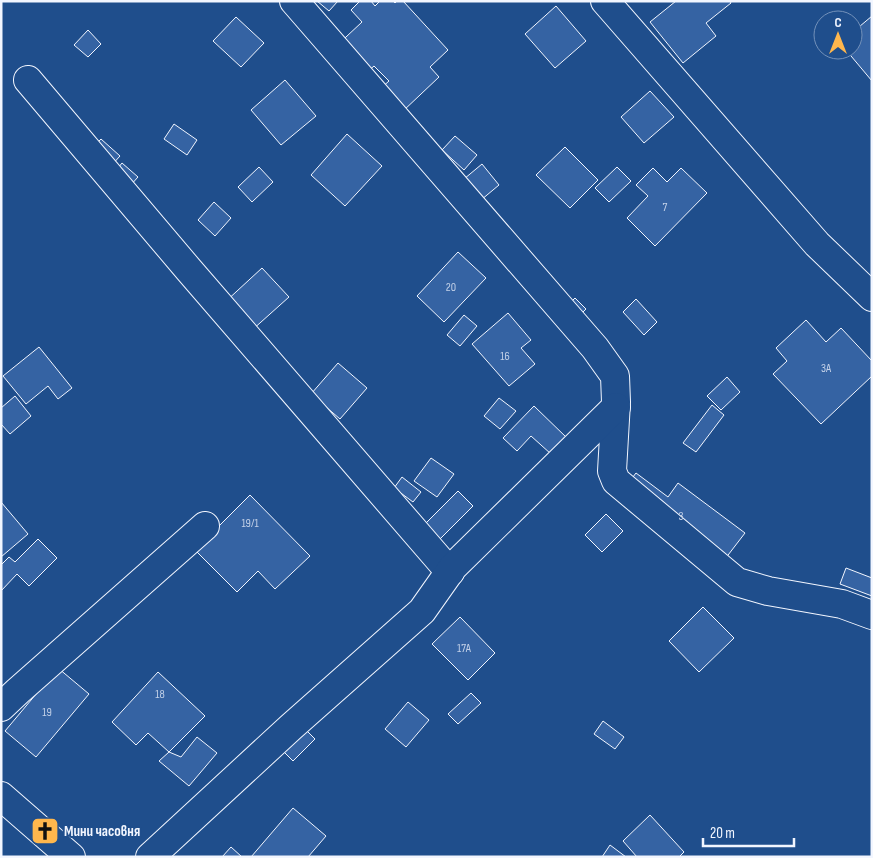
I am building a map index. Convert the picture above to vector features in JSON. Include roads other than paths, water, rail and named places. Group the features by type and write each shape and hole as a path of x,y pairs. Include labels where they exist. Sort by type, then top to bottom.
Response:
{"street":[{"path":"294,1 595,348 615,376 616,407 612,471 616,480 737,582 768,591 842,604 872,615"},
{"path":"605,1 817,244 872,297"},
{"path":"28,80 450,572"},
{"path":"150,857 291,726 422,611 460,560 616,407"},
{"path":"1,707 205,526"},
{"path":"1,796 71,857"}],"place":[{"name":"Мини часовня","path":"45,831"}]}
